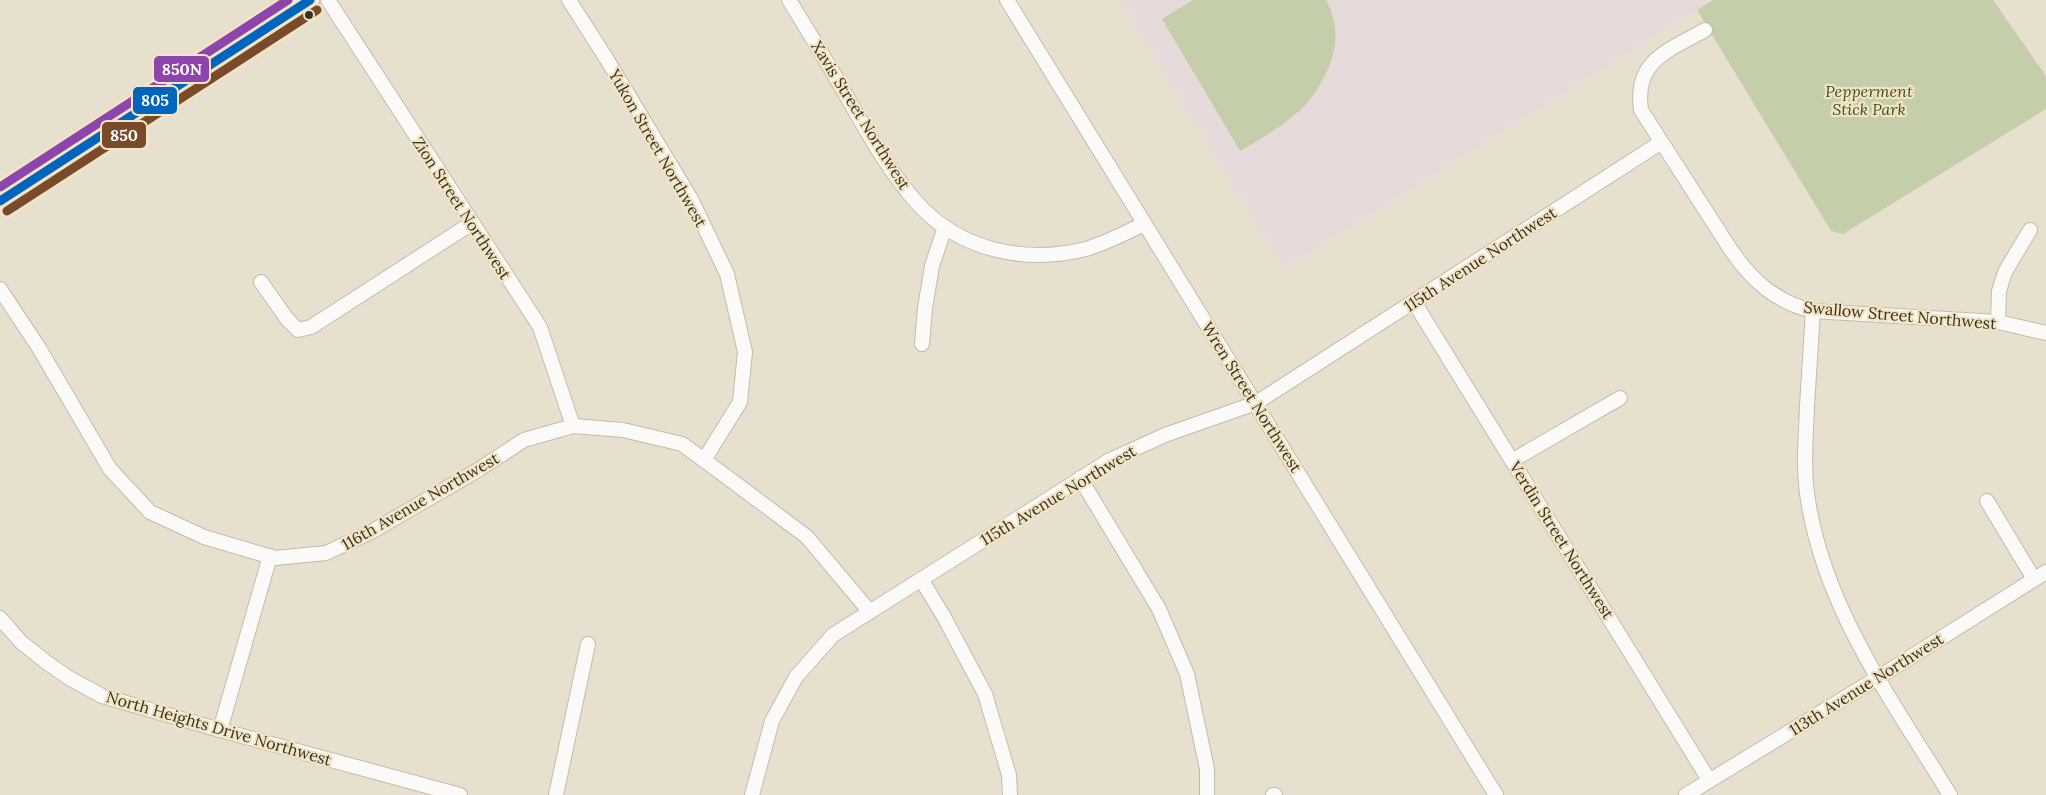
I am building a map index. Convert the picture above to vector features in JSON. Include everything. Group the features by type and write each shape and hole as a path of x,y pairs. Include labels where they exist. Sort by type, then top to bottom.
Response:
{"street":[{"path":"0,201 310,0"},
{"name":"Zion Street Northwest","path":"328,0 540,327 573,426"},
{"name":"Yukon Street Northwest","path":"569,0 691,199 727,274 745,352 740,402 704,460"},
{"name":"Xavis Street Northwest","path":"789,0 901,183 918,204 945,227 987,248 1024,256 1057,254 1086,248 1108,241 1144,224"},
{"name":"Wren Street Northwest","path":"1007,0 1496,795"},
{"name":"Swallow Street Northwest","path":"1705,30 1650,64 1642,77 1639,93 1641,110 1660,143 1742,266 1769,292 1789,304 1813,311 1998,322 2046,333"},
{"name":"115th Avenue Northwest","path":"753,795 772,721 796,678 833,635 1080,478 1139,446 1256,403 1660,143"},
{"path":"261,282 287,320 298,330 311,327 472,223"},
{"path":"922,344 932,266 945,227"},
{"path":"1998,322 1999,291 2005,272 2030,230"},
{"name":"116th Avenue Northwest","path":"0,289 39,348 111,469 150,512 204,537 275,558 326,553 370,532 478,470 524,440 573,426 623,430 682,444 704,460"},
{"name":"Verdin Street Northwest","path":"1414,302 1709,780"},
{"path":"1813,311 1805,452 1807,490 1814,535 1833,589 1856,640 1950,795"},
{"path":"1513,460 1620,398"},
{"path":"704,460 807,537 870,612"},
{"path":"1080,478 1159,609 1187,674 1207,769 1207,795"},
{"path":"1987,501 2040,575"},
{"path":"220,730 270,556"},
{"name":"113th Avenue Northwest","path":"1686,795 2040,575"},
{"path":"921,579 985,694 1009,775 1010,795"},
{"name":"North Heights Drive Northwest","path":"0,618 21,642 46,662 102,696 460,795"},
{"path":"556,795 588,644"}],"shaded area":[{"path":"1120,0 1713,0 1284,269"}],"green space":[{"path":"1193,0 1326,0 1331,11 1335,32 1333,53 1326,73 1315,93 1301,110 1240,151 1162,19"},
{"name":"Pepperment Stick Park","path":"1713,0 1993,0 2046,76 2046,109 1843,234 1831,231 1697,10"}],"transit line":[{"name":"850N","path":"0,187 288,0"},
{"name":"805","path":"0,201 310,0"},
{"name":"850","path":"7,211 317,10"}]}
